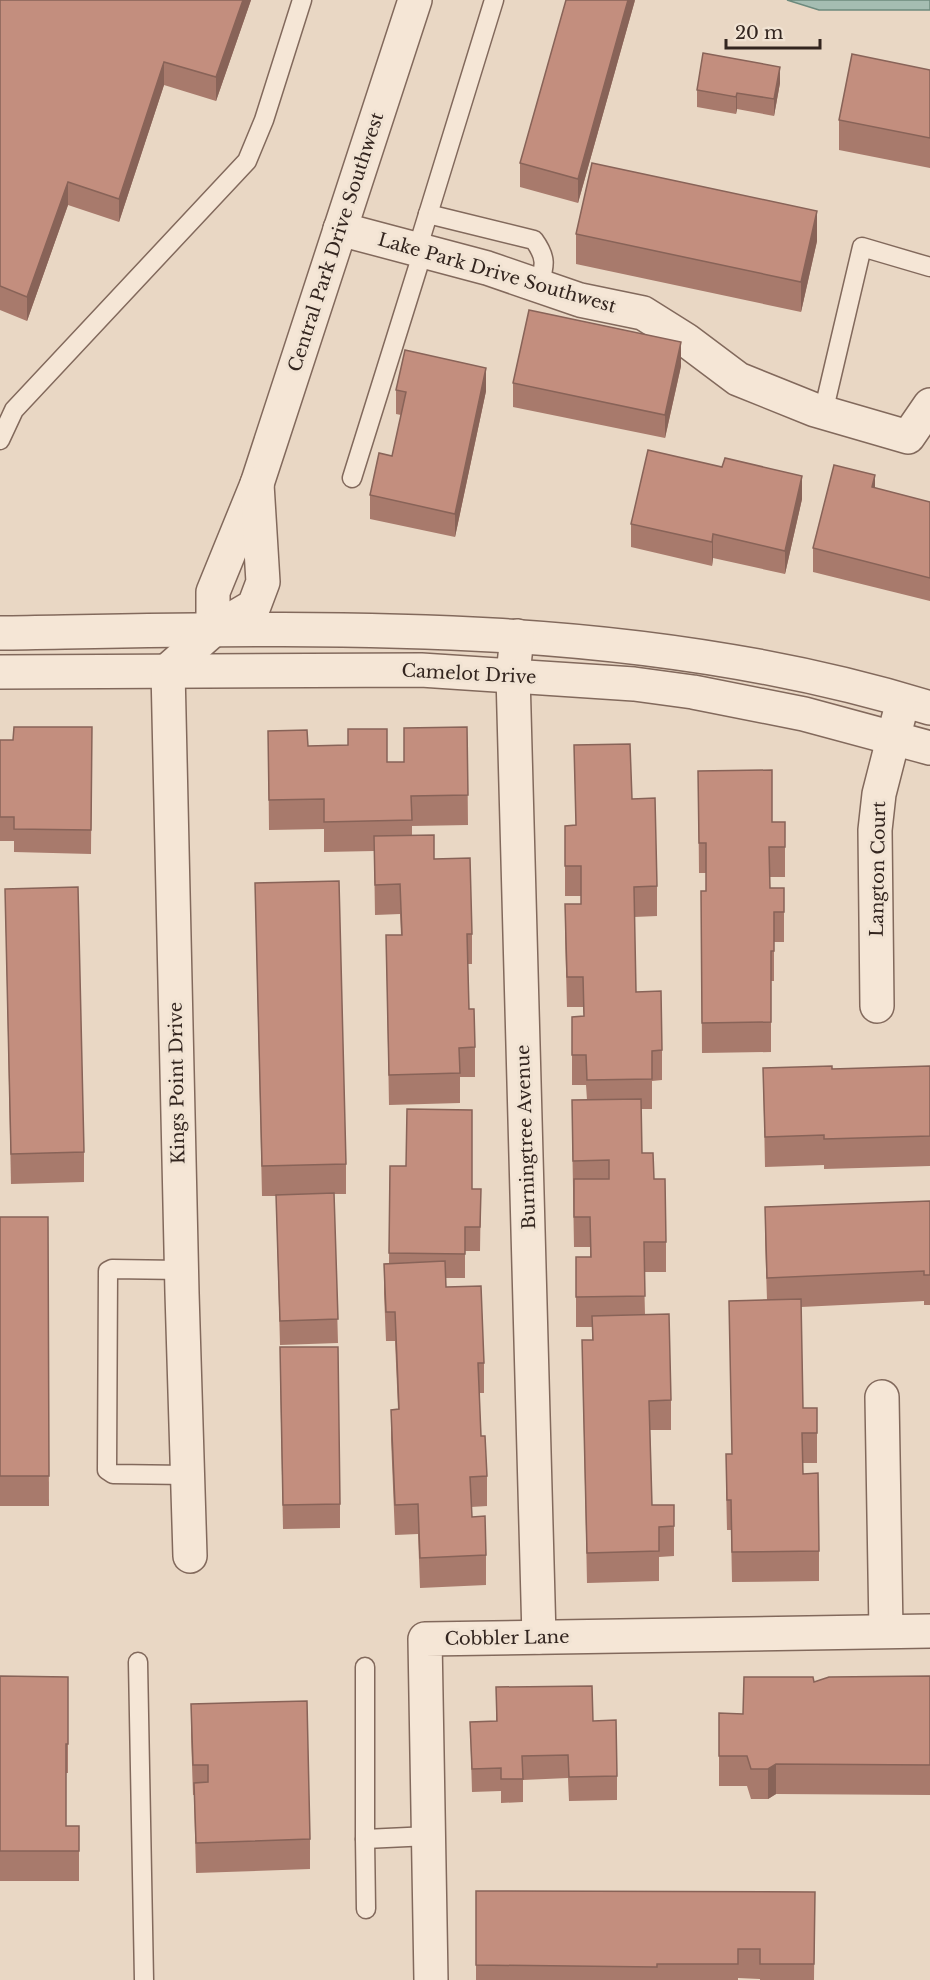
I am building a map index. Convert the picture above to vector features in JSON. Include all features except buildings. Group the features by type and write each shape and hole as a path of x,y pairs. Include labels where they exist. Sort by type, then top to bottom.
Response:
{"street":[{"name":"Central Park Drive Southwest","path":"213,630 213,592 257,484 415,0"},
{"name":"Lake Park Drive Southwest","path":"340,229 487,268 580,300 643,313 686,340 738,379 823,412 908,437 930,405"},
{"name":"Central Park Drive Southwest","path":"213,630 254,606 263,582 257,484"},
{"path":"168,670 213,630"},
{"path":"0,633 213,630 442,632 568,639 676,652 789,672 916,704"},
{"name":"Burningtree Avenue","path":"517,636 513,675 539,1637"},
{"name":"Kings Point Drive","path":"168,670 181,1270 190,1556"},
{"name":"Camelot Drive","path":"0,672 421,670 634,684 693,692 804,714 894,736 930,748"},
{"name":"Langton Court","path":"877,1006 875,830 879,794 894,736 916,704"},
{"path":"882,1397 886,1631"},
{"name":"Cobbler Lane","path":"431,1980 425,1639 930,1631"}],"lane":[{"path":"0,440 14,410 247,161 264,120 302,0"},
{"path":"352,478 420,250 428,214 494,0"},
{"path":"428,214 534,240 543,253 545,267 539,286"},
{"path":"823,412 862,247 930,267"},
{"path":"181,1270 112,1269 108,1271 107,1470 113,1474 187,1475"},
{"path":"138,1662 144,1980"},
{"path":"364,1667 366,1909"},
{"path":"365,1839 429,1836"}],"shaded area":[{"path":"787,0 930,0 930,10 819,10"}]}
